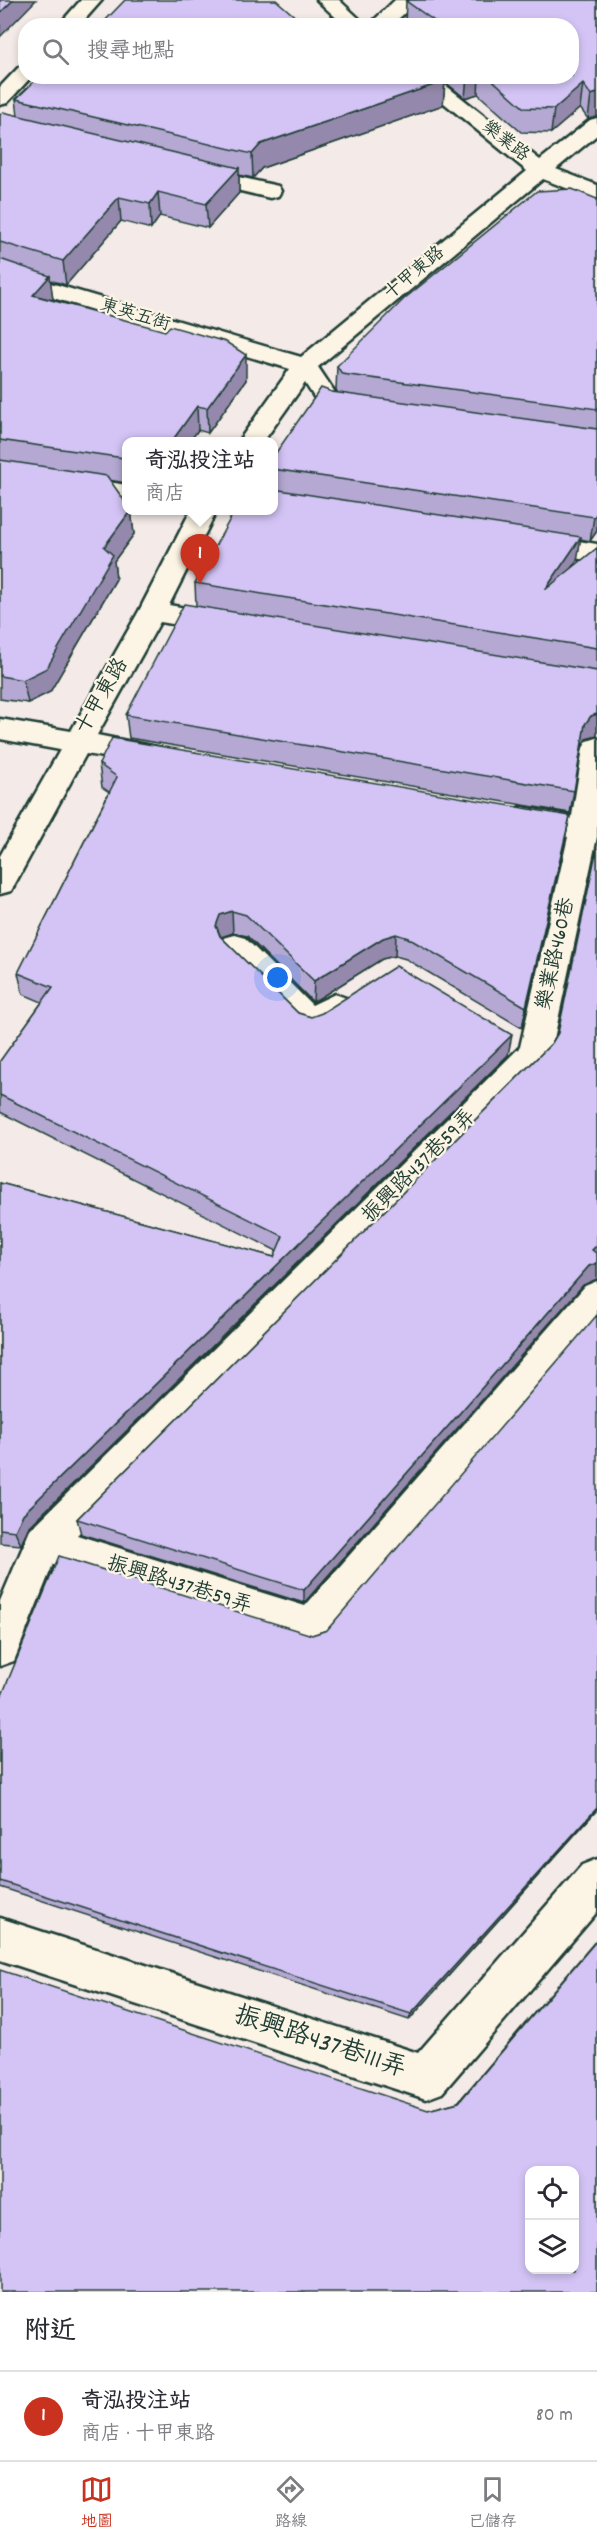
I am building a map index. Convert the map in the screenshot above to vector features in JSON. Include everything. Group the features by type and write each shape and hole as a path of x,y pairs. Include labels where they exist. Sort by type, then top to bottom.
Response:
{"street":[{"path":"75,18 92,0"},
{"path":"327,0 348,18"},
{"path":"386,18 405,0"},
{"path":"0,99 18,80"},
{"name":"樂業路","path":"431,84 539,170 597,193"},
{"name":"十甲東路","path":"253,437 305,366 597,124"},
{"path":"180,170 270,191"},
{"name":"東英五街","path":"0,275 305,366"},
{"path":"305,366 332,406 378,413"},
{"path":"0,473 122,492"},
{"name":"十甲東路","path":"0,883 152,611 201,515"},
{"path":"506,538 597,553"},
{"path":"152,611 246,627"},
{"path":"0,729 183,760"},
{"name":"樂業路460巷","path":"535,1053 584,829 597,748"},
{"path":"501,815 584,829"},
{"path":"234,947 310,1023 357,994"},
{"path":"505,1035 535,1053"},
{"name":"振興路437巷59弄","path":"0,1647 43,1543 535,1053"},
{"name":"振興路437巷59弄","path":"43,1543 312,1627 597,1298"},
{"name":"振興路437巷111弄","path":"0,1939 426,2077 597,1880"}],"building":[{"path":"0,0 13,0 0,13"},
{"path":"125,0 276,0 297,18 108,18"},
{"path":"597,0 597,93 591,95 583,84 554,109 524,108 497,84 579,84 579,18 430,18 406,1"},
{"path":"32,84 436,84 261,144 252,154 16,99"},
{"path":"3,112 239,168 206,204 158,192 150,204 119,197 63,261 0,242 0,115"},
{"path":"572,189 597,199 597,409 342,374 337,366 404,299 537,191"},
{"path":"0,259 50,276 33,295 165,331 170,326 226,342 246,355 207,408 197,406 175,437 122,437 122,457 0,440"},
{"path":"321,388 332,392 597,429 597,513 594,517 278,470 278,450"},
{"path":"0,460 107,476 122,497 122,515 127,515 104,547 113,555 47,668 23,680 0,676"},
{"path":"278,490 581,537 545,590 597,548 597,648 195,583 232,515 278,515"},
{"path":"184,604 597,671 597,714 591,716 585,724 574,791 126,715"},
{"path":"112,738 570,816 526,1007 408,938 396,934 383,938 314,981 246,915 232,911 220,915 216,926 220,936 298,1013 311,1017 322,1013 396,966 512,1035 23,1514 15,1531 0,1529 0,1183 274,1257 283,1236 0,1095 0,1061 53,987 18,973 117,777 99,764"},
{"path":"597,848 597,1245 592,1250 597,1254 597,1263 589,1266 304,1590 77,1519 552,1043 558,1033"},
{"path":"597,1315 597,1808 411,2014 0,1881 0,1700 59,1556 312,1635 327,1630"},
{"path":"597,1940 597,2292 0,2292 0,1970 428,2110 459,2102"}],"place":[{"name":"奇泓投注站","path":"200,584"}]}
